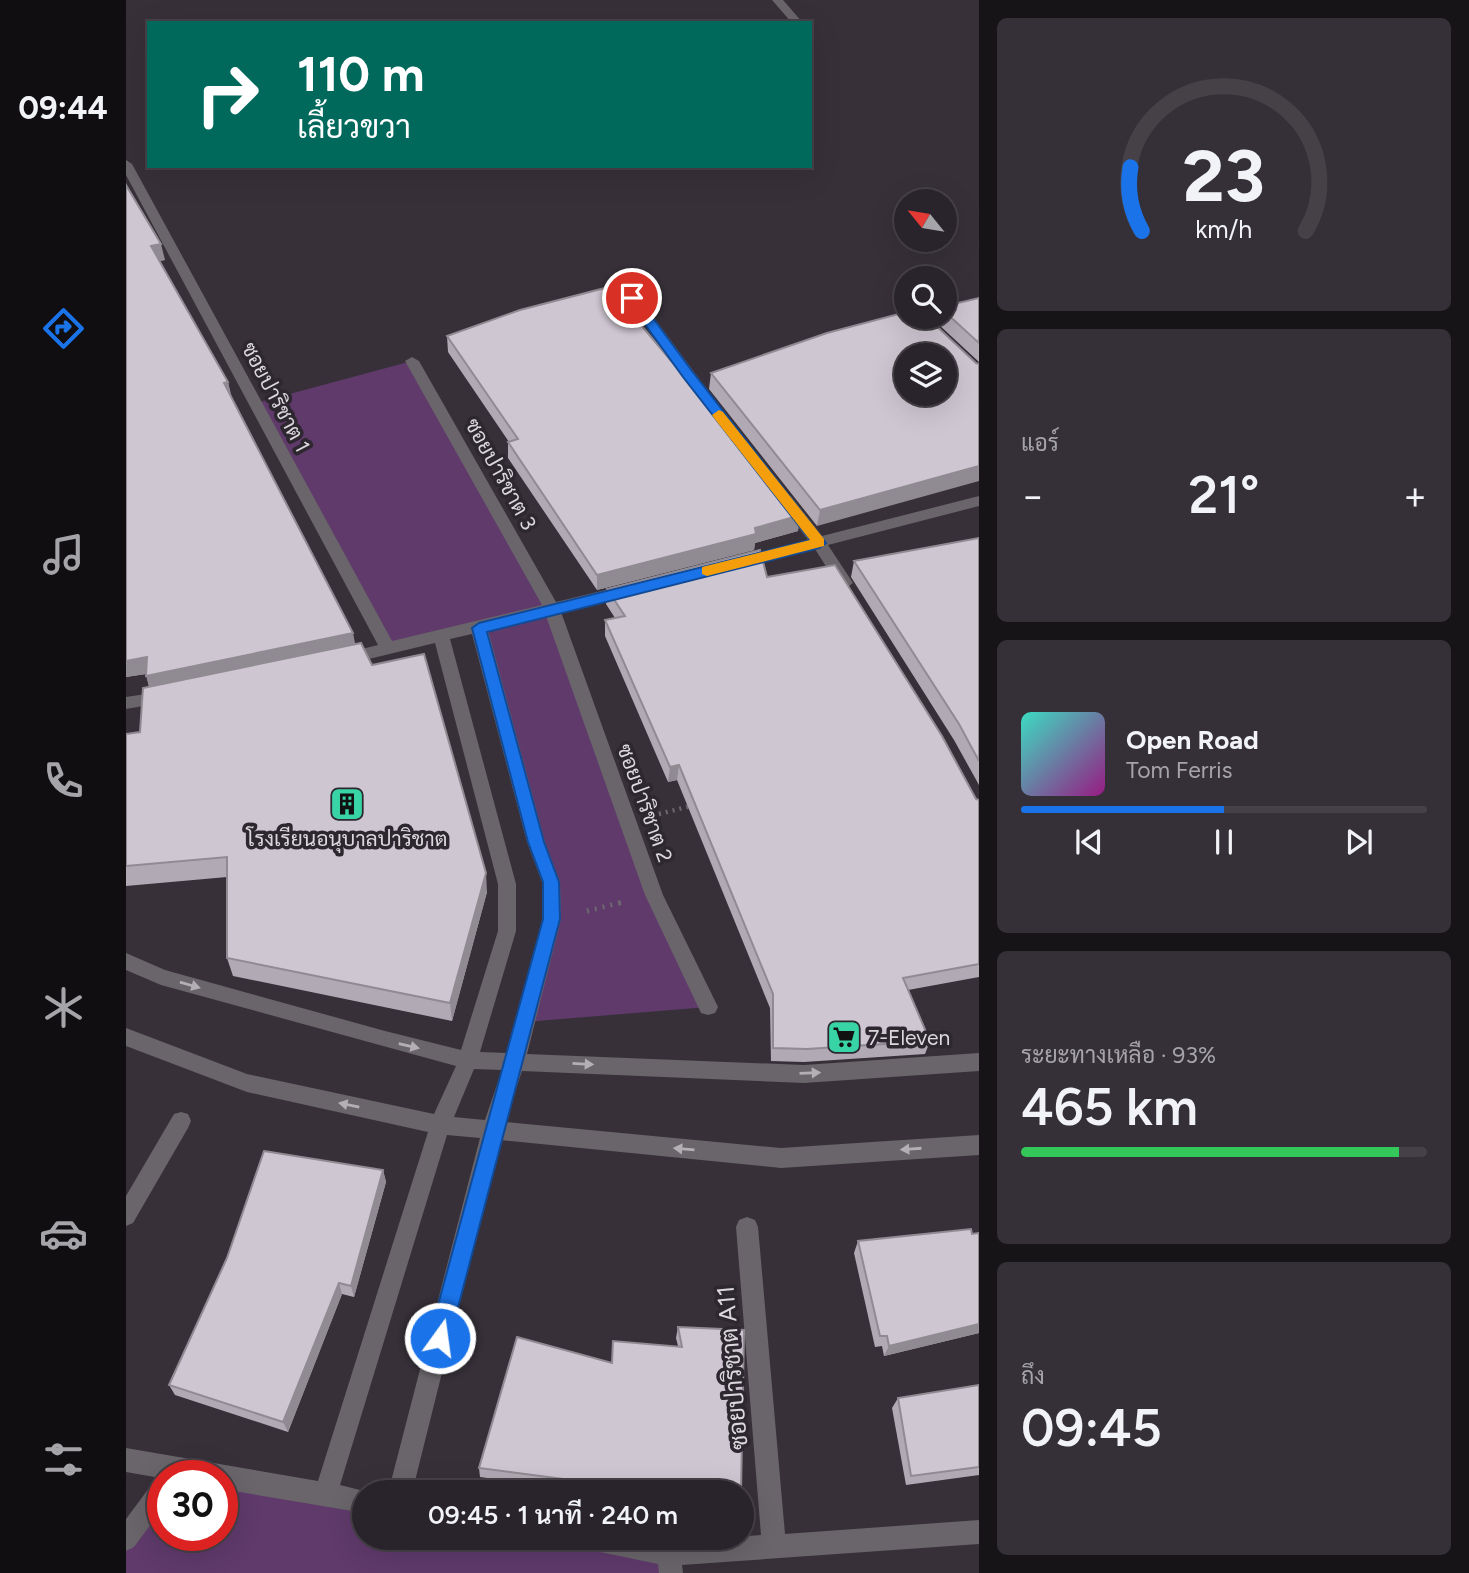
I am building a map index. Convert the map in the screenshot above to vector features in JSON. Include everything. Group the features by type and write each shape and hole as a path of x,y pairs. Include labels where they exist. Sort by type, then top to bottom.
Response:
{"street":[{"path":"777,0 796,21"},
{"name":"ซอยปาริชาต 1","path":"126,164 389,650"},
{"path":"618,279 712,406"},
{"name":"ซอยปาริชาต 3","path":"412,361 552,609"},
{"path":"778,490 819,543 855,599"},
{"path":"726,566 979,501"},
{"path":"324,664 442,638 646,586"},
{"name":"ซอยปาริชาต 2","path":"552,609 654,895 708,1007"},
{"path":"403,1480 492,1131 515,1061 552,919 551,882 536,842 479,628"},
{"path":"325,1495 440,1125 468,1060 507,931 507,884 442,638"},
{"path":"126,703 181,695"},
{"path":"126,961 161,977 385,1040 468,1060 804,1074 979,1062"},
{"path":"126,1037 247,1083 440,1125 781,1158 979,1145"},
{"path":"126,1216 181,1121"},
{"name":"ซอยปาริชาต A11","path":"747,1227 774,1547"},
{"path":"126,1460 147,1468"},
{"path":"238,1480 352,1499"},
{"path":"126,1539 147,1509"},
{"path":"623,1550 670,1563 774,1547 979,1532"}],"path":[{"path":"627,821 694,805"},
{"path":"552,919 654,895"}],"shaded area":[{"path":"412,361 552,609 654,895 708,1007 525,1022 552,919 479,628 389,650 256,403"},
{"path":"238,1480 352,1500 352,1550 645,1550 668,1554 671,1573 126,1573 126,1539 147,1510 147,1551 238,1551"}],"building":[{"path":"126,185 161,244 151,246 228,382 224,383 353,633 146,676 147,657 126,661"},
{"path":"609,287 688,381 694,379 801,515 755,528 756,534 597,575 508,442 518,439 447,336 520,310"},
{"path":"979,298 979,343 957,323 957,303"},
{"path":"894,315 894,329 940,329 955,343 894,343 894,406 957,406 957,345 979,364 979,466 820,510 711,373 827,333"},
{"path":"979,538 979,761 959,724 854,561"},
{"path":"760,550 767,577 835,565 979,800 979,964 903,978 930,1041 807,1049 773,1048 773,994 679,765 670,767 605,620 625,616 607,589"},
{"name":"โรงเรียนอนุบาลปาริชาต","path":"361,643 372,665 424,654 486,873 450,1003 227,958 227,857 126,866 126,734 140,732 143,688"},
{"path":"264,1151 383,1170 351,1286 339,1283 283,1422 169,1385 227,1258"},
{"path":"971,1229 972,1234 979,1233 979,1324 889,1346 887,1336 880,1336 858,1241"},
{"path":"678,1327 744,1330 741,1480 571,1480 479,1468 517,1337 612,1363 613,1341 682,1347"},
{"path":"979,1385 979,1467 911,1476 898,1398"}],"slow traffic":[{"path":"707,571 819,543 719,415"}],"place":[{"name":"โรงเรียนอนุบาลปาริชาต","path":"347,804"},
{"name":"7-Eleven","path":"844,1037"}],"route":[{"path":"440,1338 492,1131 515,1061 552,919 551,882 536,842 479,628 819,543 687,374 632,298"}]}
